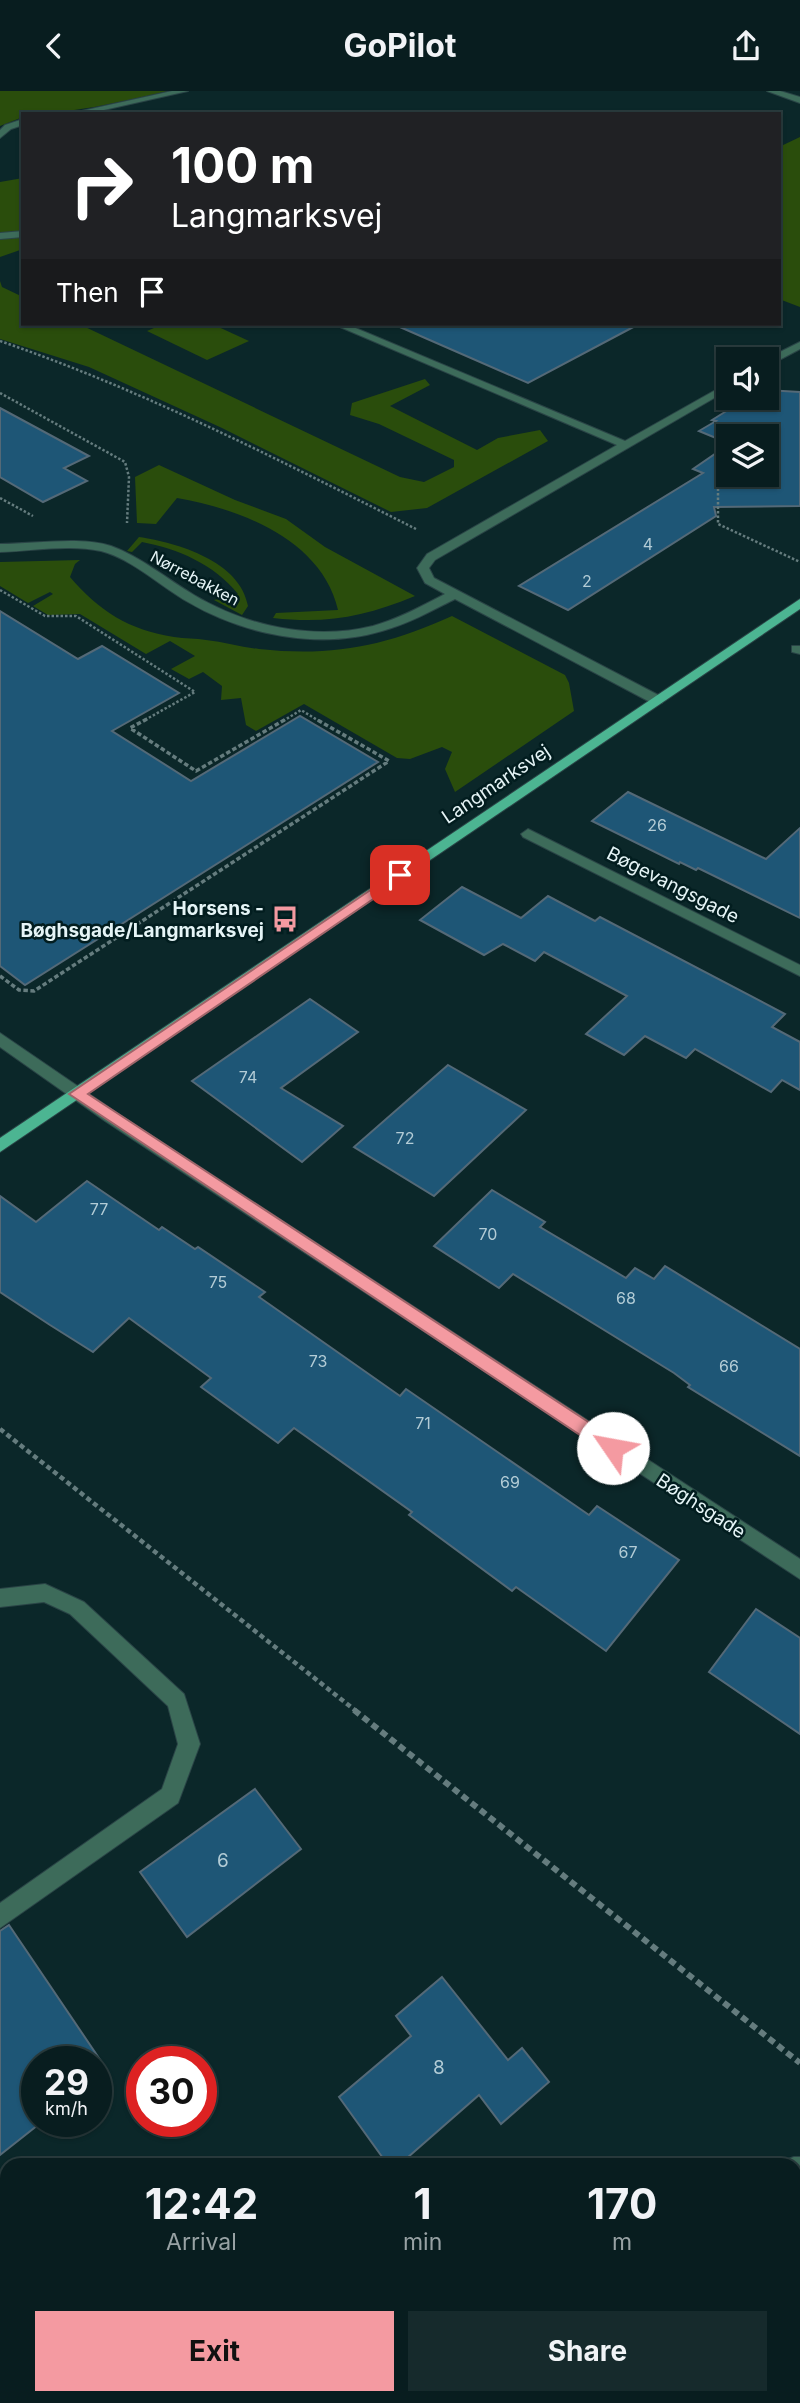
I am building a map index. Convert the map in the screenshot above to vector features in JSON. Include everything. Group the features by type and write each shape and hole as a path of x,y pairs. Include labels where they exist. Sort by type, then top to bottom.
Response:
{"main road":[{"name":"Langmarksvej","path":"0,1146 800,603"}],"street":[{"path":"82,112 184,91"},
{"path":"771,91 800,100"},
{"path":"0,135 4,126"},
{"path":"0,236 21,234"},
{"path":"343,326 625,445"},
{"path":"779,357 800,345"},
{"path":"657,700 429,580 423,568 431,557 716,393"},
{"name":"Nørrebakken","path":"0,548 105,548 217,613 251,625 286,632 333,635 375,629 418,613 454,594"},
{"name":"Bøgevangsgade","path":"528,834 800,971"},
{"path":"0,1038 77,1094"},
{"name":"Bøghsgade","path":"77,1094 800,1570"},
{"path":"0,1598 45,1593 77,1608 177,1702 189,1744 170,1796 0,1917"}],"path":[{"path":"0,341 83,370 217,429 450,546"},
{"path":"0,393 125,462 129,477 126,521 132,529"},
{"path":"719,487 718,524 800,562"},
{"path":"0,590 45,616 76,616 195,692 130,728 196,771 301,710 389,761 34,991 19,990 0,976"},
{"path":"0,1429 800,2063"}],"green space":[{"path":"0,91 168,91 78,110 21,112 21,118 0,126"},
{"path":"800,137 800,307 781,300 781,146"},
{"path":"21,178 21,250 0,257 0,182"},
{"path":"0,281 2,287 21,296 21,326 83,326 400,477 424,482 454,467 454,460 379,424 350,415 352,403 425,379 430,385 390,406 477,450 498,438 540,430 548,441 427,508 391,512 222,428 89,367 0,339"},
{"path":"158,326 216,326 249,341 207,360 147,331"},
{"path":"159,465 235,500 286,519 325,547 415,596 379,609 345,617 311,620 273,618 276,613 338,610 329,586 315,565 297,547 276,532 252,520 227,510 177,498 156,524 137,523 135,477"},
{"path":"139,537 189,550 220,566 243,590 248,606 242,615 214,600 238,594 207,566 169,549 142,542 132,552 127,551"},
{"path":"80,560 75,564 70,577 92,600 129,624 178,638 286,651 335,650 381,642 452,616 565,675 574,711 455,792 445,769 452,752 442,747 410,759 397,758 304,704 256,731 246,725 241,698 221,700 222,686 203,672 189,679 171,669 195,656 170,641 146,654 80,614 48,615 33,606 53,594 50,592 28,603 0,586 0,562"}],"building":[{"path":"398,326 635,326 528,383"},
{"path":"779,391 800,392 800,506 714,507 716,516 568,610 519,586 703,473 693,469 716,453 716,487 779,487 779,424 716,424 716,438 699,431 716,421 712,420 728,410 779,410"},
{"path":"0,408 89,456 64,468 87,481 43,502 0,477"},
{"path":"0,611 78,659 102,646 179,693 112,731 191,781 300,716 378,762 25,985 0,966"},
{"path":"628,792 766,859 800,828 800,918 698,868 696,870 680,862 679,864 592,821"},
{"path":"462,887 521,918 548,896 595,921 600,917 785,1014 772,1027 800,1042 800,1090 782,1080 771,1092 695,1049 686,1058 645,1036 624,1055 586,1034 627,996 544,952 535,961 503,944 484,955 420,920"},
{"path":"310,999 358,1032 281,1088 343,1126 302,1162 192,1081"},
{"path":"448,1065 526,1110 434,1196 354,1147"},
{"path":"87,1181 159,1230 162,1227 195,1249 198,1247 265,1292 259,1297 400,1396 406,1389 589,1515 597,1506 679,1560 606,1651 516,1587 512,1591 409,1515 412,1512 294,1428 278,1443 201,1387 211,1378 129,1318 93,1352 50,1325 0,1292 0,1196 36,1222"},
{"path":"492,1190 545,1222 540,1227 626,1278 635,1268 654,1279 665,1266 800,1349 800,1456 688,1387 690,1385 674,1373 513,1274 499,1288 434,1246"},
{"path":"756,1609 800,1638 800,1734 709,1672"},
{"path":"255,1789 301,1849 187,1937 140,1872"},
{"path":"9,1925 91,2046 21,2046 23,2137 0,2155 0,1931"},
{"path":"442,1977 508,2060 522,2048 549,2082 501,2124 479,2095 407,2158 383,2158 339,2097 411,2036 396,2016"}],"place":[{"name":"Horsens - Bøghsgade/Langmarksvej","path":"285,919"}],"route":[{"path":"400,875 77,1094 613,1448"}]}
